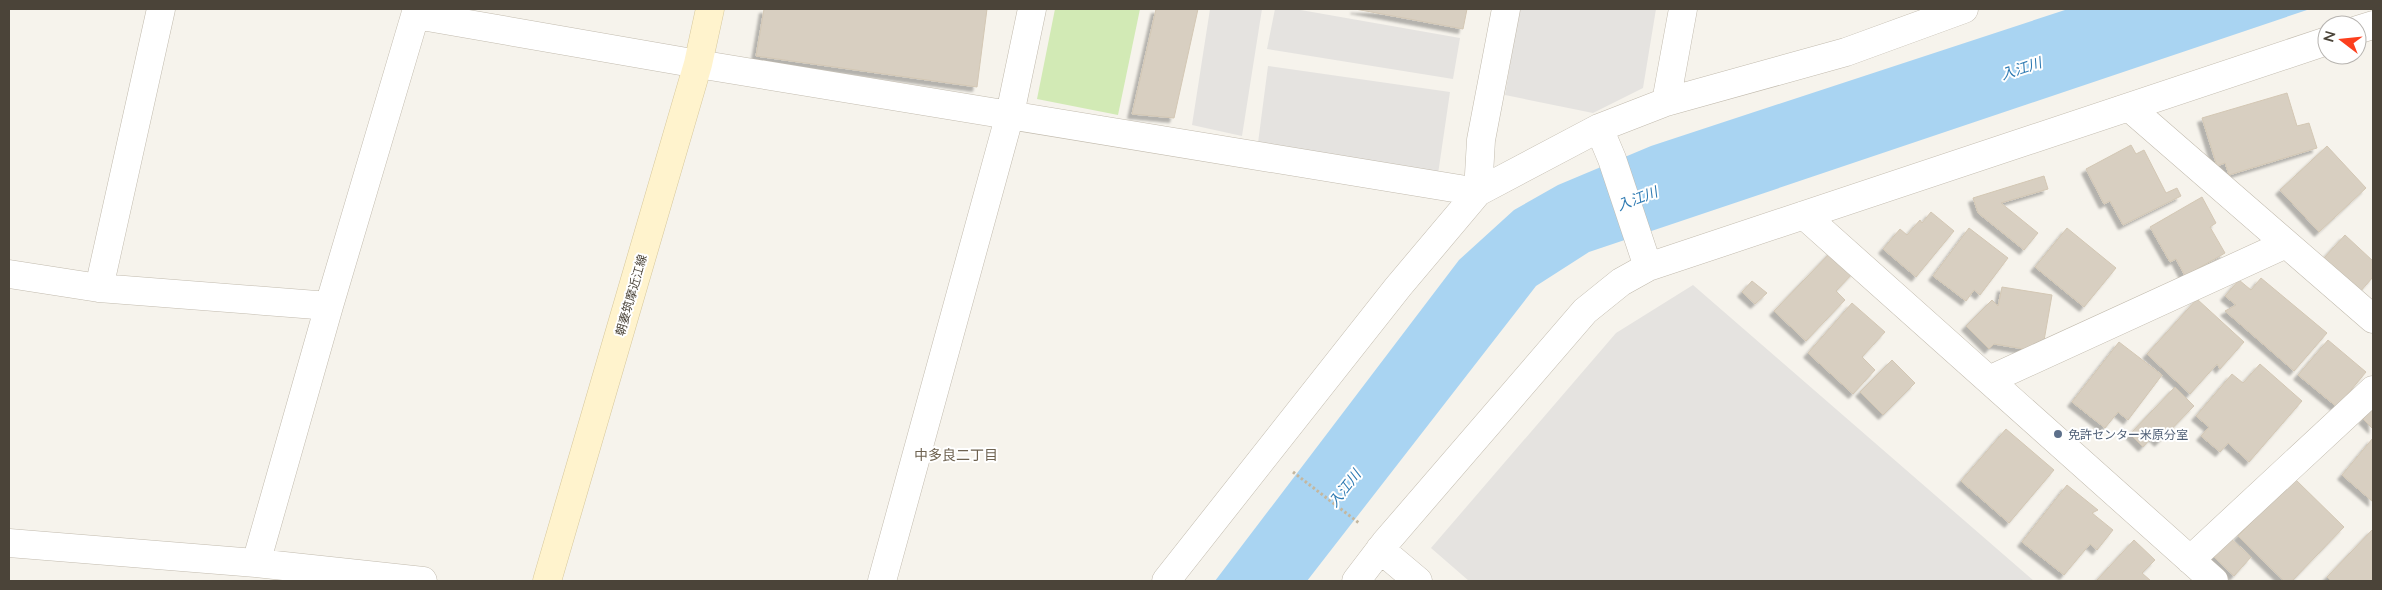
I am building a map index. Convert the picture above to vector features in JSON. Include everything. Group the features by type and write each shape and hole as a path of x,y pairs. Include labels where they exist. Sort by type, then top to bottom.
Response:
{"main road":[{"name":"朝妻筑摩近江線","path":"547,581 698,64 710,9"}],"street":[{"path":"99,288 161,9"},
{"path":"882,581 1010,114 1032,9"},
{"path":"1478,192 1482,140 1506,9"},
{"path":"1666,102 1683,9"},
{"path":"1166,581 1386,303 1478,192 1599,128 1666,102 1846,52 1964,9"},
{"path":"256,563 329,306 417,12 698,64 1478,192"},
{"path":"1356,581 1380,549 1585,311 1621,282 1644,257 1804,215 2317,44"},
{"path":"2130,108 2373,319"},
{"path":"1599,128 1612,159 1644,257"},
{"path":"1804,215 2214,581"},
{"path":"1989,380 2286,244"},
{"path":"9,274 99,288 329,306"},
{"path":"2190,560 2373,390"},
{"path":"9,543 256,563 423,581"},
{"path":"1380,549 1418,581"}],"path":[{"path":"1294,472 1360,524"}],"green space":[{"path":"1055,9 1140,9 1118,115 1037,99"}],"shaded area":[{"path":"1210,9 1262,9 1242,136 1192,125"},
{"path":"1275,9 1295,9 1460,38 1453,79 1267,49"},
{"path":"1519,9 1656,9 1643,88 1593,113 1505,95"},
{"path":"1268,66 1450,92 1438,174 1258,143"},
{"path":"1693,285 2034,581 1469,581 1431,548 1616,333"}],"water":[{"name":"入江川","path":"2068,9 2310,9 1589,252 1536,286 1307,581 1215,581 1459,260 1514,210 1558,185 1651,146"}],"building":[{"path":"764,9 987,9 977,87 756,56"},
{"path":"1156,9 1198,9 1174,118 1132,114"},
{"path":"1355,9 1467,9 1463,29"},
{"path":"2287,93 2297,126 2309,123 2317,148 2229,175 2225,163 2217,166 2202,118"},
{"path":"2131,145 2136,154 2144,150 2166,193 2177,188 2181,196 2123,225 2110,201 2104,204 2086,169"},
{"path":"2327,146 2366,188 2319,232 2280,190"},
{"path":"2044,176 2048,189 2001,203 2038,233 2024,250 1978,213 1973,198"},
{"path":"2202,197 2216,223 2210,227 2225,253 2185,276 2176,259 2170,262 2150,227"},
{"path":"1931,212 1954,231 1916,277 1883,249 1900,229 1907,235 1920,220 1922,223"},
{"path":"1969,228 2008,258 1980,295 1974,290 1966,301 1933,276"},
{"path":"2067,228 2116,268 2084,307 2035,267"},
{"path":"2345,235 2373,261 2373,277 2359,293 2323,259"},
{"path":"1833,250 1855,271 1836,291 1845,300 1806,341 1774,311"},
{"path":"2261,278 2327,333 2294,371 2225,311 2236,305 2225,296 2239,280 2251,290"},
{"path":"1752,281 1767,293 1755,304 1742,292"},
{"path":"2002,287 2052,295 2042,352 1994,344 1989,349 1966,326 1992,300 1998,306"},
{"path":"2197,299 2244,342 2220,369 2217,364 2190,394 2147,354"},
{"path":"1852,303 1885,332 1862,357 1875,370 1853,394 1808,353"},
{"path":"2328,340 2366,372 2337,407 2298,375"},
{"path":"2119,342 2162,375 2128,420 2118,412 2105,428 2072,402"},
{"path":"1892,360 1915,383 1883,415 1860,392"},
{"path":"2260,364 2302,401 2249,462 2228,443 2220,452 2201,436 2209,427 2196,416 2232,374 2243,383"},
{"path":"2175,387 2194,406 2159,442 2153,436 2143,447 2130,434"},
{"path":"2373,408 2373,429 2363,419"},
{"path":"2006,429 2054,470 2009,523 1961,481"},
{"path":"2373,438 2373,502 2342,475"},
{"path":"2295,479 2344,527 2292,581 2284,581 2238,536"},
{"path":"2067,485 2098,510 2092,513 2113,530 2097,550 2090,544 2064,575 2022,542"},
{"path":"2373,529 2373,581 2331,581 2327,577"},
{"path":"2228,536 2251,557 2234,576 2211,554"},
{"path":"2134,540 2155,560 2142,573 2151,581 2096,581"}],"place":[{"name":"免許センター米原分室","path":"2058,434"}],"district":[{"name":"中多良二丁目","path":"956,454"}]}
